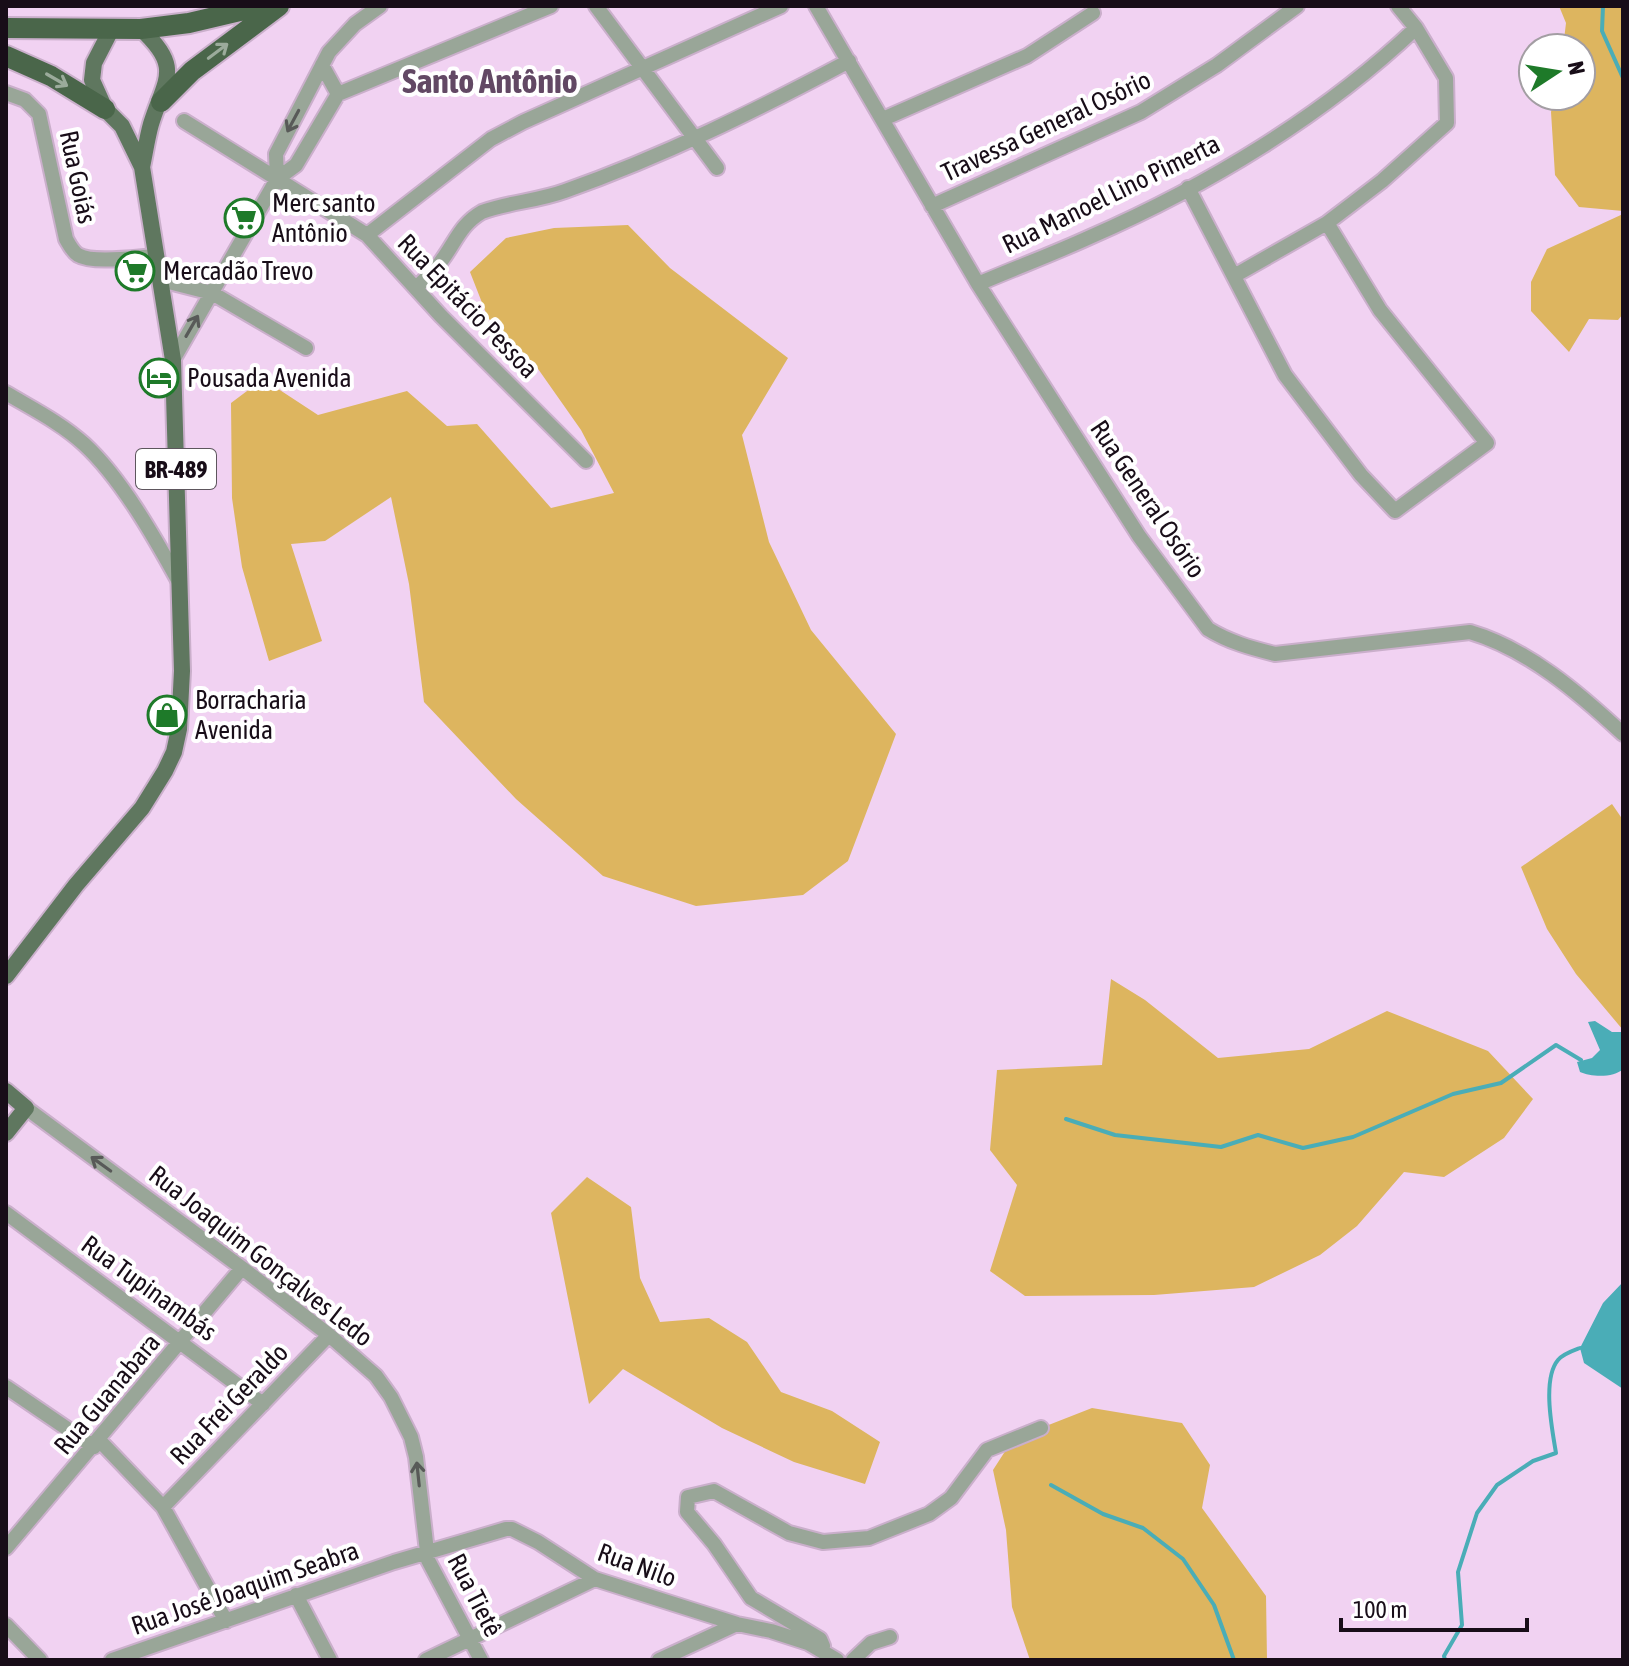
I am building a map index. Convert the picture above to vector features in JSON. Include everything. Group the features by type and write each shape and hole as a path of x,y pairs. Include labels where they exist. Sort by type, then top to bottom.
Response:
{"highway":[{"path":"6,28 141,29 189,23 261,6"},
{"name":"BR-489","path":"161,102 192,71 279,6"},
{"name":"BR-489","path":"6,56 51,76 105,109"}],"main road":[{"name":"BR-489","path":"141,29 159,46 166,63 167,79 151,124 142,167"},
{"name":"BR-489","path":"6,976 76,885 142,808 161,780 174,752 181,706 173,360 142,167 122,126 105,109 92,80 94,63 111,30"},
{"path":"122,126 136,128 151,124"},
{"name":"Rua Joaquim Gonçalves Ledo","path":"6,1091 26,1108"},
{"path":"6,1133 26,1108"}],"street":[{"path":"277,179 276,154 322,65 338,40 380,6"},
{"path":"173,360 277,179 296,165 338,94 551,6"},
{"path":"596,6 717,168"},
{"path":"367,235 491,139 781,6"},
{"name":"Rua General Osório","path":"816,6 978,284 1139,536 1208,629 1224,639 1275,654 1470,632 1491,638 1543,670 1586,699 1623,734"},
{"name":"Travessa General Osório","path":"932,206 1141,112 1217,65 1297,6"},
{"path":"1234,276 1327,223 1382,181 1447,123 1446,78 1416,28 1398,6"},
{"path":"883,119 1027,56 1093,13"},
{"name":"Rua Manoel Lino Pimerta","path":"978,284 1091,237 1256,150 1385,58 1416,28"},
{"path":"416,288 445,257 457,233 482,212 563,192 695,140 849,61"},
{"path":"322,65 338,94"},
{"name":"Rua Goiás","path":"6,93 25,100 39,114 66,239 71,248 78,255 90,258 156,256"},
{"name":"Rua Epitácio Pessoa","path":"184,121 367,235 586,461"},
{"path":"1188,188 1285,375 1361,475 1395,511 1487,443 1380,310 1327,223"},
{"path":"161,280 212,293 306,348"},
{"path":"6,393 61,426 101,462 179,582"},
{"name":"Rua Joaquim Gonçalves Ledo","path":"26,1108 242,1268 329,1335 376,1376 402,1417 416,1457 426,1552"},
{"name":"Rua Tupinambás","path":"6,1213 263,1404"},
{"name":"Rua Guanabara","path":"6,1548 242,1268"},
{"name":"Rua Frei Geraldo","path":"163,1507 329,1335"},
{"path":"6,1387 96,1444 163,1507 226,1621"},
{"path":"831,1657 820,1639 751,1598 714,1544 687,1512 688,1497 714,1491 789,1533 823,1542 869,1538 929,1514 951,1498 987,1450 1041,1428"},
{"name":"Rua Nilo","path":"394,1562 500,1529 512,1529 595,1579 808,1643 831,1657"},
{"name":"Rua Tietê","path":"426,1552 481,1660"},
{"name":"Rua José Joaquim Seabra","path":"112,1660 394,1562"},
{"path":"426,1660 595,1579"},
{"path":"296,1595 330,1660"},
{"path":"659,1660 737,1624"},
{"path":"6,1625 40,1660"},
{"path":"853,1660 871,1643 890,1637"}],"shaded area":[{"path":"1559,6 1623,6 1623,211 1579,207 1555,175 1551,112 1597,112 1597,32 1565,32 1566,23"},
{"path":"1623,214 1623,314 1618,320 1589,319 1569,352 1531,311 1531,282 1547,249"},
{"path":"628,225 670,268 788,358 742,435 769,542 811,630 896,734 848,861 803,895 696,906 603,876 516,799 424,702 409,584 391,497 325,541 291,544 322,641 269,661 242,567 232,498 231,403 263,379 318,415 407,391 447,426 477,424 551,508 614,493 581,430 536,366 488,318 470,272 506,238 554,228"},
{"path":"1612,804 1623,820 1623,1030 1576,974 1547,929 1521,867"},
{"path":"1111,979 1145,1000 1218,1058 1309,1049 1387,1011 1488,1051 1533,1099 1504,1138 1444,1177 1404,1172 1357,1226 1320,1255 1254,1287 1154,1295 1025,1296 990,1271 1017,1185 990,1150 997,1070 1102,1065"},
{"path":"1595,1021 1612,1032 1623,1032 1623,1069 1619,1072 1602,1076 1580,1072 1577,1062 1592,1058 1600,1050 1588,1022"},
{"path":"587,1177 631,1207 640,1278 660,1322 709,1318 747,1342 781,1392 832,1411 880,1442 865,1484 794,1462 722,1428 623,1369 589,1404 551,1213"},
{"path":"1623,1282 1623,1389 1584,1363 1580,1348 1603,1303"},
{"path":"1092,1408 1182,1423 1210,1465 1202,1508 1266,1596 1267,1660 1030,1660 1012,1607 1006,1530 993,1470 1013,1439"}],"waterway":[{"path":"1603,6 1602,31 1623,78"},
{"path":"1066,1119 1115,1135 1221,1147 1258,1135 1303,1148 1353,1137 1453,1094 1501,1083 1556,1045 1581,1060"},
{"path":"1445,1660 1444,1656 1462,1625 1458,1572 1477,1513 1497,1485 1533,1461 1556,1453 1550,1379 1558,1360 1580,1348"},
{"path":"1051,1485 1103,1514 1143,1528 1183,1559 1214,1605 1234,1660"}],"place":[{"name":"Merc santo Antônio","path":"244,218"},
{"name":"Mercadão Trevo","path":"135,271"},
{"name":"Pousada Avenida","path":"159,378"},
{"name":"Borracharia Avenida","path":"167,715"}],"district":[{"name":"Santo Antônio","path":"490,80"}]}
